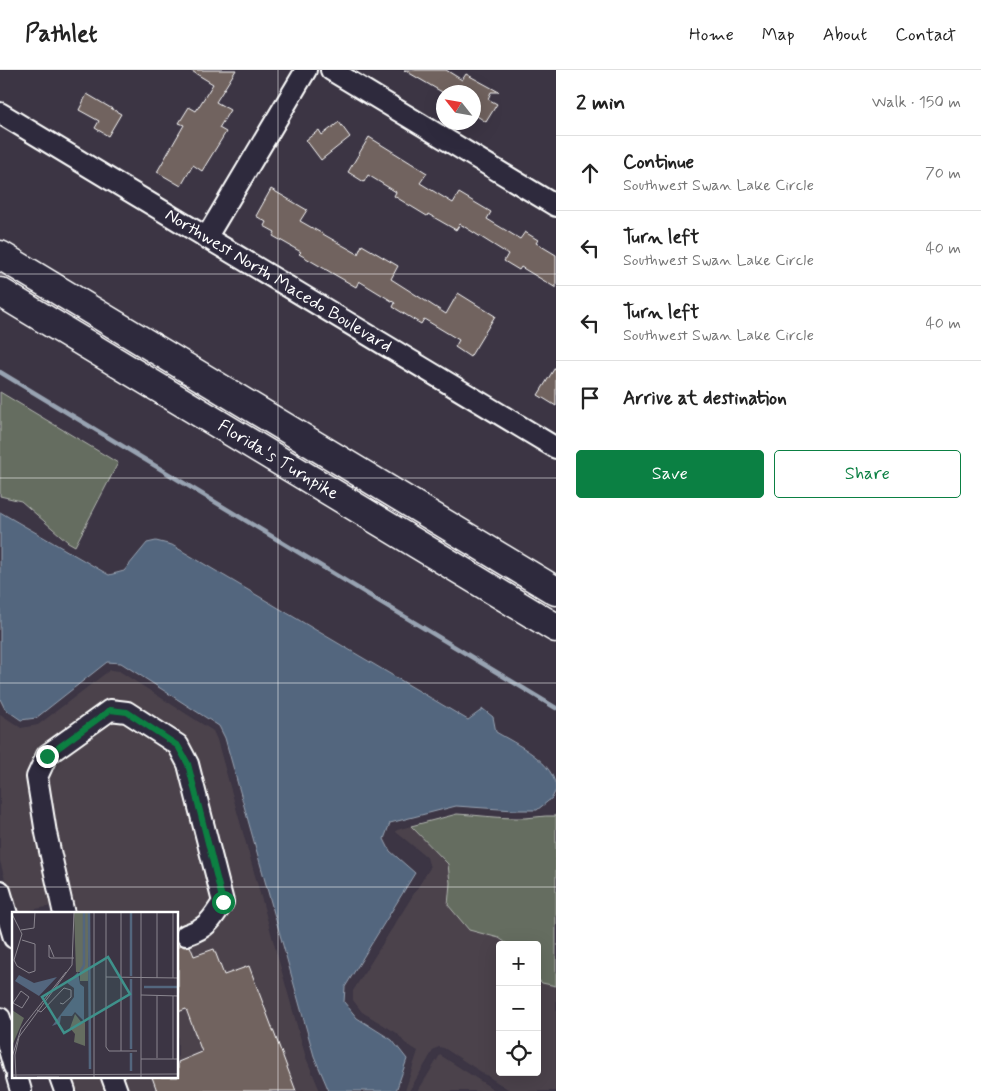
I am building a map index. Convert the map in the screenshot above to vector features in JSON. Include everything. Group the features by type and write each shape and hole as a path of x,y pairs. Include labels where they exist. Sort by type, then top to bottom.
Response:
{"highway":[{"name":"Florida's Turnpike","path":"0,255 556,591"},
{"name":"Florida's Turnpike","path":"0,292 556,628"}],"street":[{"path":"206,238 306,70"},
{"path":"331,70 556,206"},
{"name":"Northwest North Macedo Boulevard","path":"0,113 556,448"},
{"path":"61,912 37,777 47,756 80,731 110,710 127,712 178,746 188,764 223,902 213,920 200,930 186,935"},
{"path":"0,892 9,927"},
{"path":"0,1018 12,1060"},
{"path":"17,1078 21,1091"},
{"path":"60,1078 65,1091"},
{"path":"112,1078 117,1091"}],"shaded area":[{"path":"110,670 119,671 213,731 306,1058 320,1091 73,1091 69,1078 179,1078 179,912 72,912 68,903 14,912 0,861 0,714 21,728 38,725"},
{"path":"411,826 448,864 450,883 448,905 469,930 499,938 503,941 496,941 496,1076 541,1076 541,982 556,986 556,1091 511,1091 444,1048 439,1047 434,1049 409,1091 405,1091 418,1051 405,1043 397,1033 362,1012 353,1000 353,991 430,868 427,857 396,832"},
{"path":"440,1055 496,1091 418,1091"}],"green space":[{"path":"0,392 118,463 75,546 21,501 0,496"},
{"path":"457,814 521,818 555,816 556,814 556,986 541,982 541,941 503,941 499,938 469,930 448,905 450,883 448,864 411,826"}],"water":[{"path":"0,512 109,575 124,571 147,543 156,541 172,545 468,720 483,709 493,717 496,732 534,755 549,771 554,780 556,790 552,798 537,810 456,806 390,823 384,839 390,851 415,873 345,987 344,1002 357,1018 392,1040 407,1059 396,1091 329,1091 314,1056 225,738 219,726 121,663 107,662 36,718 21,720 5,709 0,699"}],"building":[{"path":"190,70 236,70 216,102 230,110 219,128 226,132 202,171 193,165 181,186 157,172 184,125 179,123 189,107 196,111 213,84"},
{"path":"404,70 446,70 462,80 466,74 499,92 491,92 488,99 497,104 486,122 481,119 481,85 436,85 436,89"},
{"path":"87,94 121,114 108,136 95,128 99,121 79,110"},
{"path":"339,122 350,137 321,160 306,140 319,130 322,135"},
{"path":"369,137 427,173 420,183 453,203 459,193 491,212 487,219 520,239 525,232 538,240 536,243 556,255 556,288 521,267 519,270 504,261 508,254 460,224 456,230 428,214 427,216 394,196 396,192 368,175 364,182 348,172"},
{"path":"271,189 307,210 300,221 358,254 362,245 398,266 391,279 446,314 458,293 495,316 470,357 455,347 459,340 424,319 421,324 393,307 395,303 359,281 356,287 299,254 301,252 273,236 275,232 264,226 266,222 256,216"},
{"path":"556,366 556,406 538,395"},
{"path":"179,944 184,947 190,946 194,956 214,949 224,975 249,966 296,1091 157,1091 152,1078 179,1078 179,1062 202,1052 186,1009 179,1012"}],"waterway":[{"path":"0,372 556,708"}],"route":[{"path":"47,756 110,710 127,712 178,746 188,764 223,902"}]}
